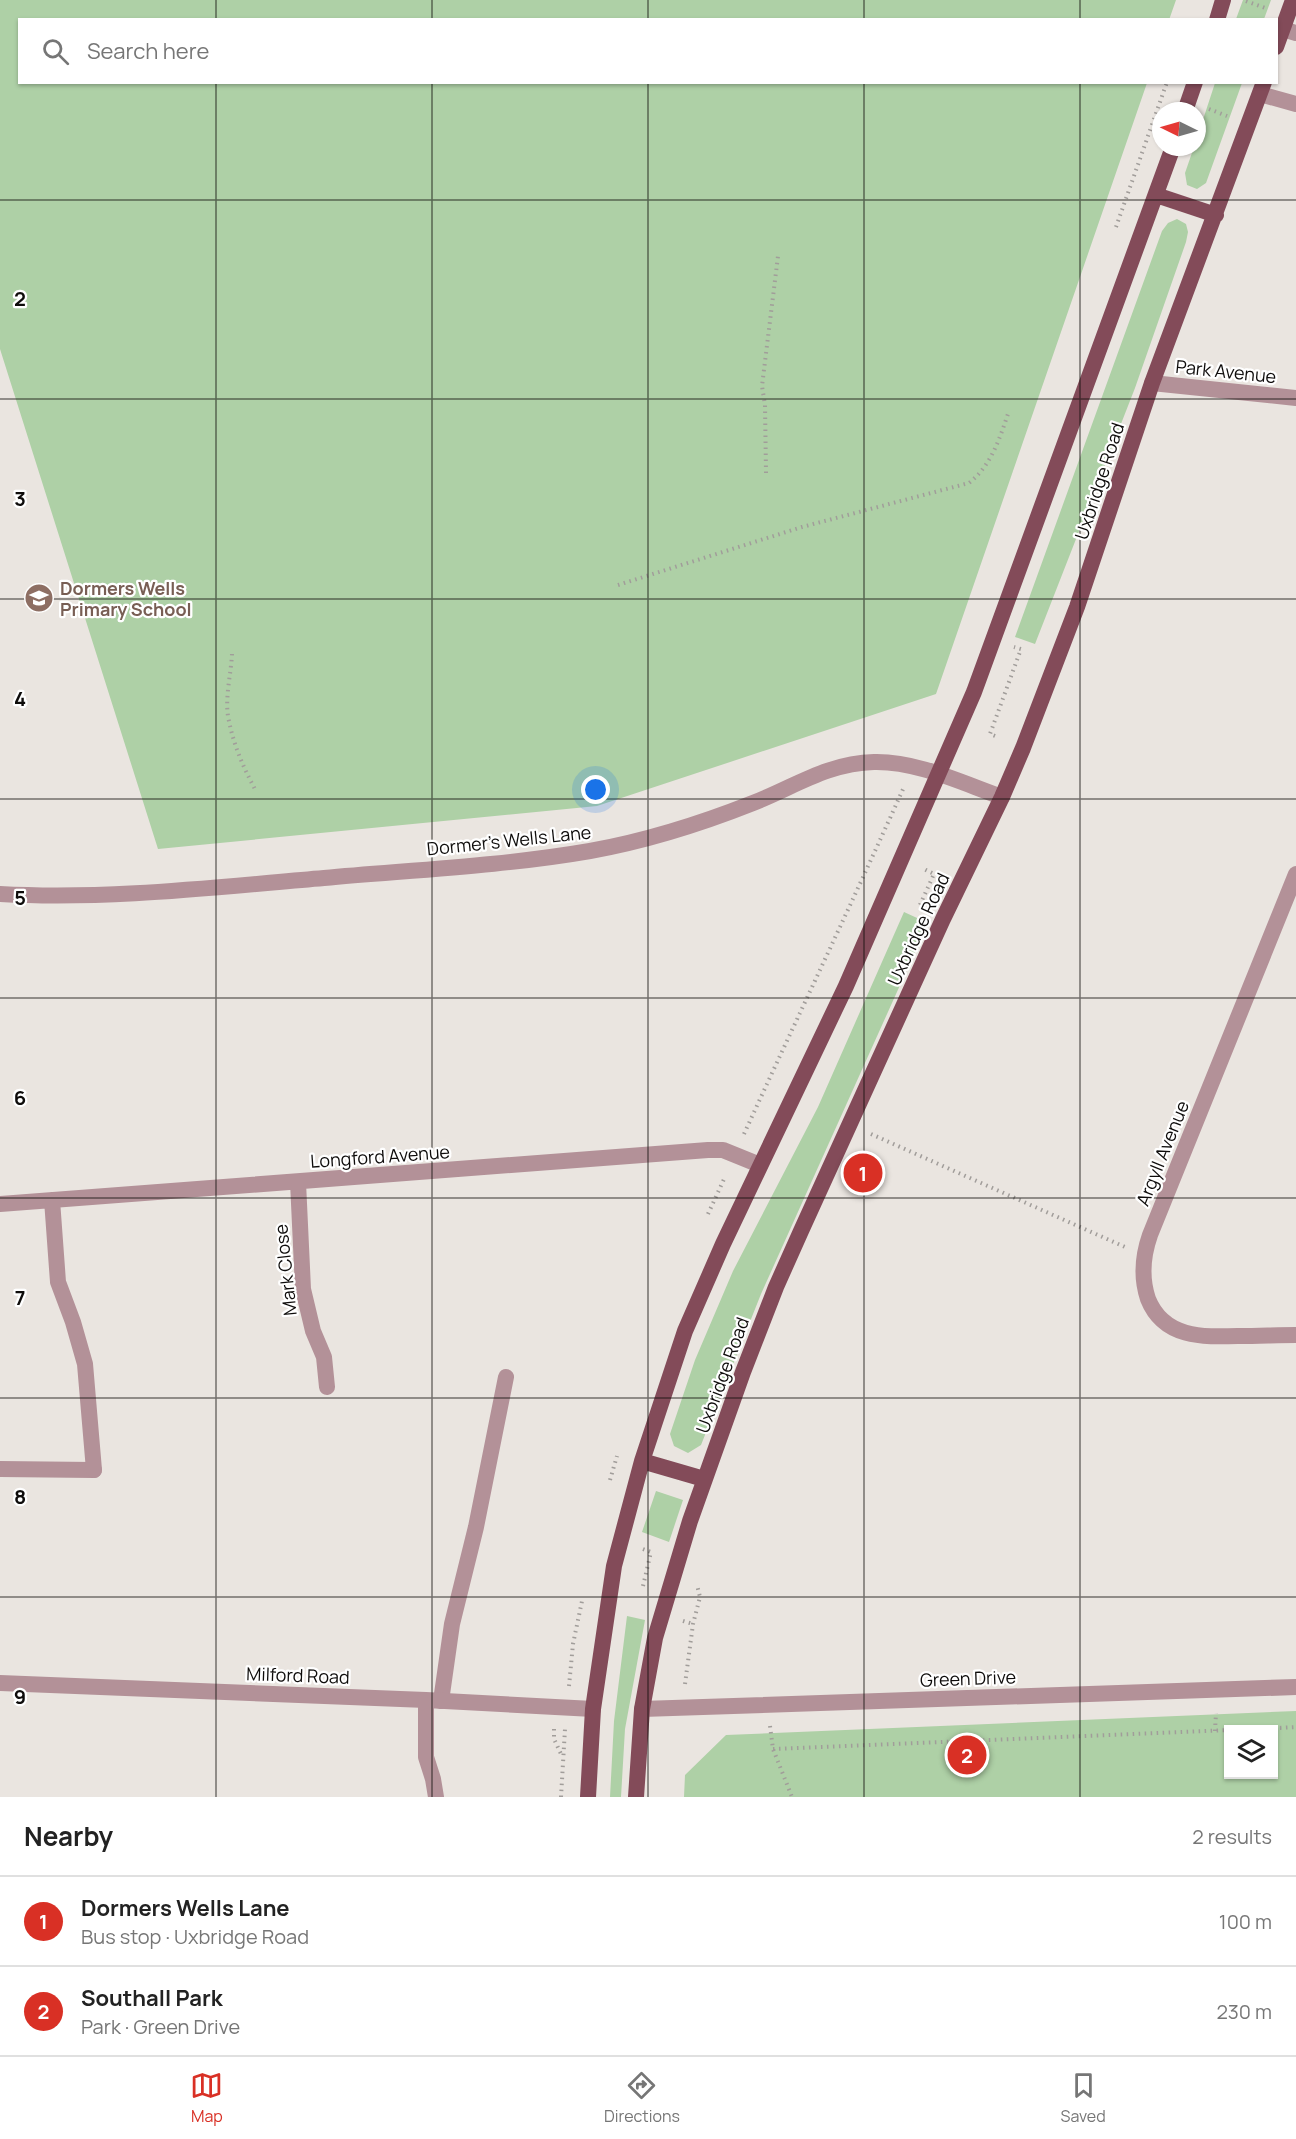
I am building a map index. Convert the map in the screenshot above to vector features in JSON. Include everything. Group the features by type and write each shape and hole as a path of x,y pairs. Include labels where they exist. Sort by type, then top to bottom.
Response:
{"main road":[{"path":"1217,18 1223,0"},
{"path":"1278,45 1289,31 1293,0"},
{"path":"1189,102 1194,84"},
{"name":"Uxbridge Road","path":"636,1797 642,1709 655,1638 704,1479 776,1287 947,910 1002,797 1077,607 1152,383 1262,88"},
{"path":"588,1797 594,1709 614,1566 642,1461 685,1331 723,1244 846,986 988,657 1170,156"},
{"path":"1156,195 1216,215"},
{"path":"642,1461 704,1479"}],"street":[{"path":"1262,88 1296,104"},
{"name":"Park Avenue","path":"1152,383 1296,399"},
{"name":"Dormer's Wells Lane","path":"0,894 133,893 473,865 589,851 638,841 704,822 756,802 836,766 873,762 913,766 1002,797"},
{"name":"Argyll Avenue","path":"1296,874 1150,1235 1145,1255 1144,1283 1151,1306 1158,1316 1188,1335 1296,1335"},
{"name":"Longford Avenue","path":"0,1204 708,1150 723,1150 760,1165"},
{"name":"Mark Close","path":"298,1182 303,1289 313,1331 324,1357 327,1387"},
{"path":"0,1469 94,1470 85,1364 79,1339 58,1282 52,1200"},
{"path":"436,1797 425,1751 434,1700 476,1527 506,1377"},
{"name":"Milford Road","path":"0,1683 434,1700 594,1709"},
{"name":"Green Drive","path":"642,1709 1296,1687"}],"path":[{"path":"1113,236 1166,84"},
{"path":"1206,112 1248,124"},
{"path":"766,473 765,405 762,386 778,256"},
{"path":"618,585 802,527 969,483 980,475 990,458 999,441 1009,411"},
{"path":"995,736 990,734 1021,649 1013,646"},
{"path":"232,654 228,714 242,766 256,791"},
{"path":"708,1215 802,1006 836,939 913,766"},
{"path":"924,869 934,874 919,907 925,910"},
{"path":"850,1124 1145,1255"},
{"path":"609,1482 615,1459 620,1450"},
{"path":"639,1548 651,1552 641,1595"},
{"path":"569,1690 573,1644 583,1597"},
{"path":"684,1708 693,1624 697,1609"},
{"path":"686,1621 693,1624"},
{"path":"766,1705 773,1749 792,1797"},
{"path":"1278,1728 1296,1727"},
{"path":"554,1729 554,1739 562,1757"},
{"path":"773,1749 1224,1730"},
{"path":"561,1797 565,1731"}],"green space":[{"path":"0,0 1176,0 1170,18 18,18 18,84 1147,84 936,694 597,806 158,849 0,349"},
{"path":"1243,0 1271,0 1264,18 1236,18"},
{"path":"1215,84 1242,84 1206,183 1197,189 1187,185 1185,173 1191,156 1206,156 1206,111"},
{"path":"1177,219 1186,224 1188,232 1186,242 1135,388 1035,644 1015,637 1162,231 1168,223"},
{"path":"904,912 928,923 761,1294 701,1445 688,1453 674,1446 670,1434 695,1360 733,1271 818,1107"},
{"path":"656,1491 683,1500 669,1542 642,1532"},
{"path":"627,1616 645,1620 625,1729 621,1797 610,1797 614,1721"},
{"path":"1296,1711 1296,1797 684,1797 685,1775 726,1735"}],"place":[{"name":"Dormers Wells Primary School","path":"39,598"},
{"name":"Dormers Wells Lane","path":"863,1173"},
{"name":"Southall Park","path":"967,1755"}]}
